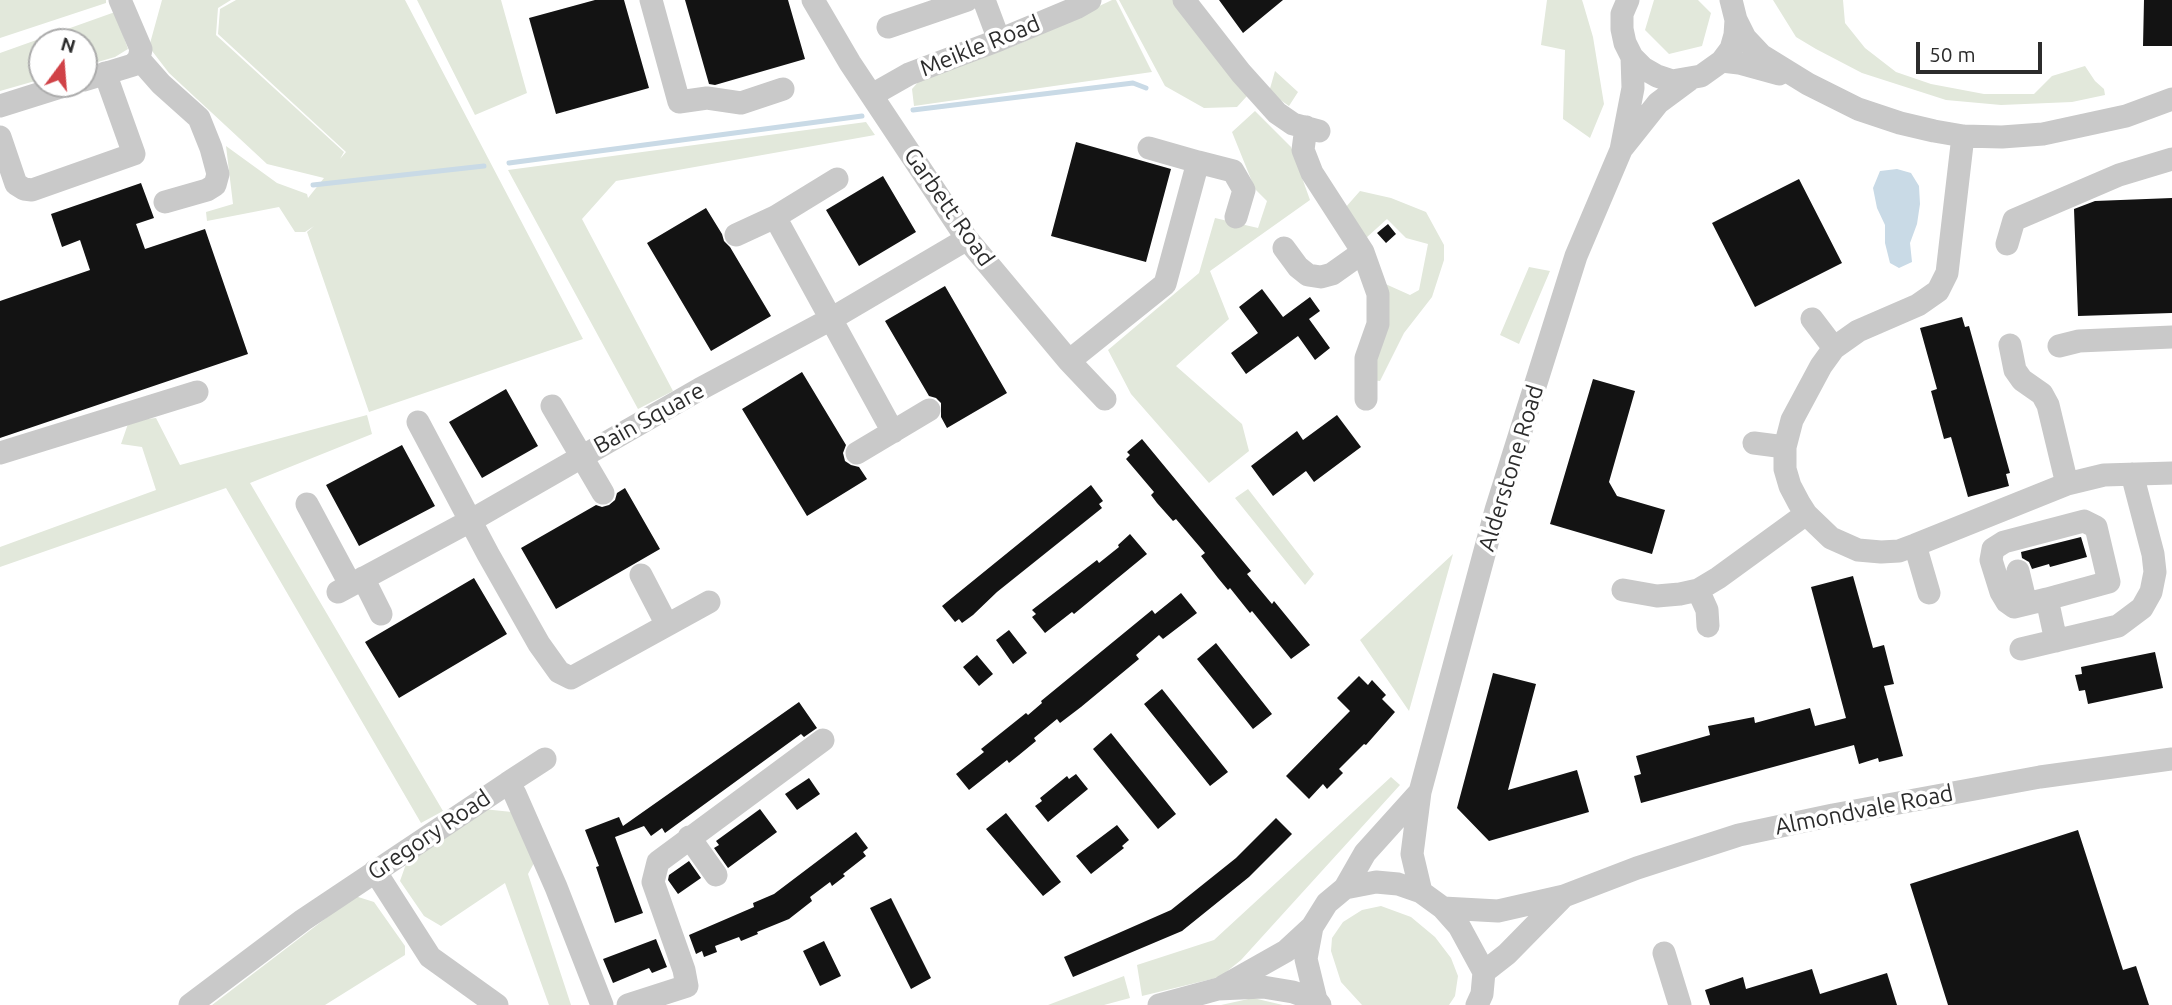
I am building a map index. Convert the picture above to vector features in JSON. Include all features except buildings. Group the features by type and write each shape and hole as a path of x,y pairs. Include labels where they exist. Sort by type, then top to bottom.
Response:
{"street":[{"path":"98,75 133,65 139,59 141,49 120,0"},
{"path":"651,0 679,102 707,98 741,103 783,89"},
{"name":"Garbett Road","path":"813,0 850,63 967,239 1069,361 1105,399"},
{"path":"888,27 967,0"},
{"path":"984,0 999,40"},
{"name":"Meikle Road","path":"872,95 909,74 999,40 1090,0"},
{"path":"1184,0 1277,113 1293,124 1313,129 1303,150 1312,173 1363,252 1378,294 1378,324 1366,358 1366,399"},
{"name":"Alderstone Road","path":"1421,892 1412,854 1420,792 1496,510 1576,256 1621,150 1633,88 1632,57 1622,29 1621,5"},
{"path":"1733,10 1735,35 1731,49 1722,61 1759,68 1808,84"},
{"path":"1733,10 1745,38 1761,55 1808,84 1858,109 1900,123 1963,136 2043,134 2126,116 2172,99"},
{"path":"1632,57 1643,68 1657,76 1672,81 1689,80"},
{"path":"139,59 161,84 199,118 218,174 215,185 207,190 165,202"},
{"name":"Alderstone Road","path":"1621,150 1658,103 1689,80 1713,70 1722,61"},
{"path":"0,137 16,184 24,189 32,190 134,154 98,82"},
{"path":"0,106 28,97"},
{"path":"1963,136 1947,273 1938,291 1918,305 1858,331 1834,348 1799,404 1785,447 1785,469 1790,486 1806,514 1831,537 1858,550 1899,551 2067,484 2104,475 2172,473"},
{"path":"1149,148 1234,171 1244,190 1236,217"},
{"path":"2007,244 2014,220 2119,175 2172,159"},
{"path":"1069,361 1165,284 1198,163"},
{"path":"736,235 775,216 837,179"},
{"path":"775,216 893,432"},
{"name":"Bain Square","path":"350,585 831,319 967,239"},
{"path":"1284,248 1298,267 1308,275 1321,277 1332,274 1363,252"},
{"path":"1812,319 1834,348"},
{"path":"2059,346 2079,341 2172,337"},
{"path":"2010,345 2015,370 2022,380 2042,394 2048,405 2067,484"},
{"path":"0,453 197,392"},
{"path":"552,406 603,493"},
{"path":"857,453 929,410"},
{"path":"418,422 488,555 539,645 559,672 571,678 709,602"},
{"path":"1755,443 1785,447"},
{"path":"2021,649 2118,626 2142,608 2163,571 2153,554 2132,474"},
{"path":"307,504 350,585 381,614"},
{"path":"1623,590 1657,596 1698,590 1806,514"},
{"path":"2084,521 2096,527 2109,582 2026,602 2001,593 1991,560 1993,549 2004,542 2084,521"},
{"path":"1915,545 1929,593"},
{"path":"2018,571 2026,602 2056,641"},
{"path":"641,575 667,625"},
{"path":"1698,590 1707,610 1709,626"},
{"path":"628,1005 687,986 684,970 653,882 658,862 823,740"},
{"path":"508,783 545,759"},
{"name":"Almondvale Road","path":"1443,908 1498,911 1564,896 1637,868 1739,835 2040,777 2172,759"},
{"name":"Gregory Road","path":"190,1005 303,920 508,783 556,887 602,1005"},
{"name":"Alderstone Road","path":"1312,927 1327,903 1345,888 1365,853 1420,792"},
{"path":"689,837 716,875"},
{"path":"374,872 430,957 497,1005"},
{"path":"1345,888 1376,882 1398,884 1421,892 1443,908 1459,926 1482,994"},
{"name":"Almondvale Road","path":"1482,994 1507,954 1564,896"},
{"path":"1218,989 1286,951 1312,927"},
{"path":"1312,927 1306,959 1307,972 1318,1003"},
{"path":"1664,954 1679,1005"},
{"path":"1158,1005 1218,989 1262,987 1293,992 1318,1003"}],"shaded area":[{"path":"0,0 106,0 106,3 0,38"},
{"path":"162,0 231,0 218,8 216,35 344,152 340,159 346,152 218,34 220,9 236,0 405,0 583,339 369,412 307,232 314,226 305,232 295,232 279,207 207,221 206,212 233,204 226,146 277,183 307,194 308,198 324,178 267,164 169,73 149,47"},
{"path":"417,0 501,0 527,93 475,115"},
{"path":"1116,0 1152,72 914,106 912,89 919,81 1019,44"},
{"path":"1119,0 1175,0 1247,96 1237,107 1204,108 1165,86"},
{"path":"1547,0 1582,0 1583,3 1593,37 1604,104 1590,138 1563,119 1565,50 1541,45"},
{"path":"1654,0 1698,0 1711,13 1702,46 1669,54 1645,30"},
{"path":"1773,0 1843,0 1845,23 1865,48 1896,72 1931,84 1984,94 2034,94 2052,76 2085,66 2104,89 2105,95 2072,102 2001,105 1946,100 1862,73 1816,49 1796,37"},
{"path":"115,12 128,49 115,57 98,62 98,28 70,28"},
{"path":"28,43 28,83 0,91 0,53"},
{"path":"1275,71 1298,92 1289,106 1269,92"},
{"path":"1255,111 1291,147 1310,200 1210,271 1229,319 1176,366 1242,424 1249,451 1209,483 1131,394 1108,350 1199,273 1215,218 1258,228 1267,201 1255,189 1232,132"},
{"path":"866,122 875,135 616,181 582,219 673,391 638,409 508,170"},
{"path":"1360,191 1391,198 1426,212 1444,245 1444,260 1432,297 1404,333 1380,381 1371,380 1381,282 1410,295 1419,290 1428,244 1406,238 1387,219 1366,238 1345,208"},
{"path":"1529,267 1550,271 1519,344 1500,335"},
{"path":"367,415 372,434 250,483 443,811 421,823 226,488 0,567 0,547 156,490 142,447 121,444 129,421 156,418 180,465"},
{"path":"1248,489 1314,574 1305,585 1235,498"},
{"path":"1453,554 1409,711 1360,640"},
{"path":"1391,777 1400,785 1241,960 1220,977 1142,996 1137,965 1214,940"},
{"path":"483,809 512,812 540,852 528,874 571,1005 549,1005 505,883 441,926 424,916 400,881 406,864"},
{"path":"355,896 374,902 405,946 405,955 325,1005 212,1005"},
{"path":"1381,906 1411,917 1435,937 1451,958 1458,976 1455,996 1449,1005 1362,1005 1341,982 1331,951 1332,938 1343,922 1362,910"},
{"path":"1124,976 1130,998 1104,1005 1048,1005"},
{"path":"1253,998 1283,1005 1221,1005"}],"water":[{"path":"1897,169 1911,173 1919,186 1920,204 1910,243 1912,262 1899,268 1890,263 1885,243 1885,225 1877,208 1873,188 1880,171"}],"waterway":[{"path":"913,110 1133,83 1146,88"},
{"path":"509,163 862,116"},
{"path":"313,185 484,166"}]}
